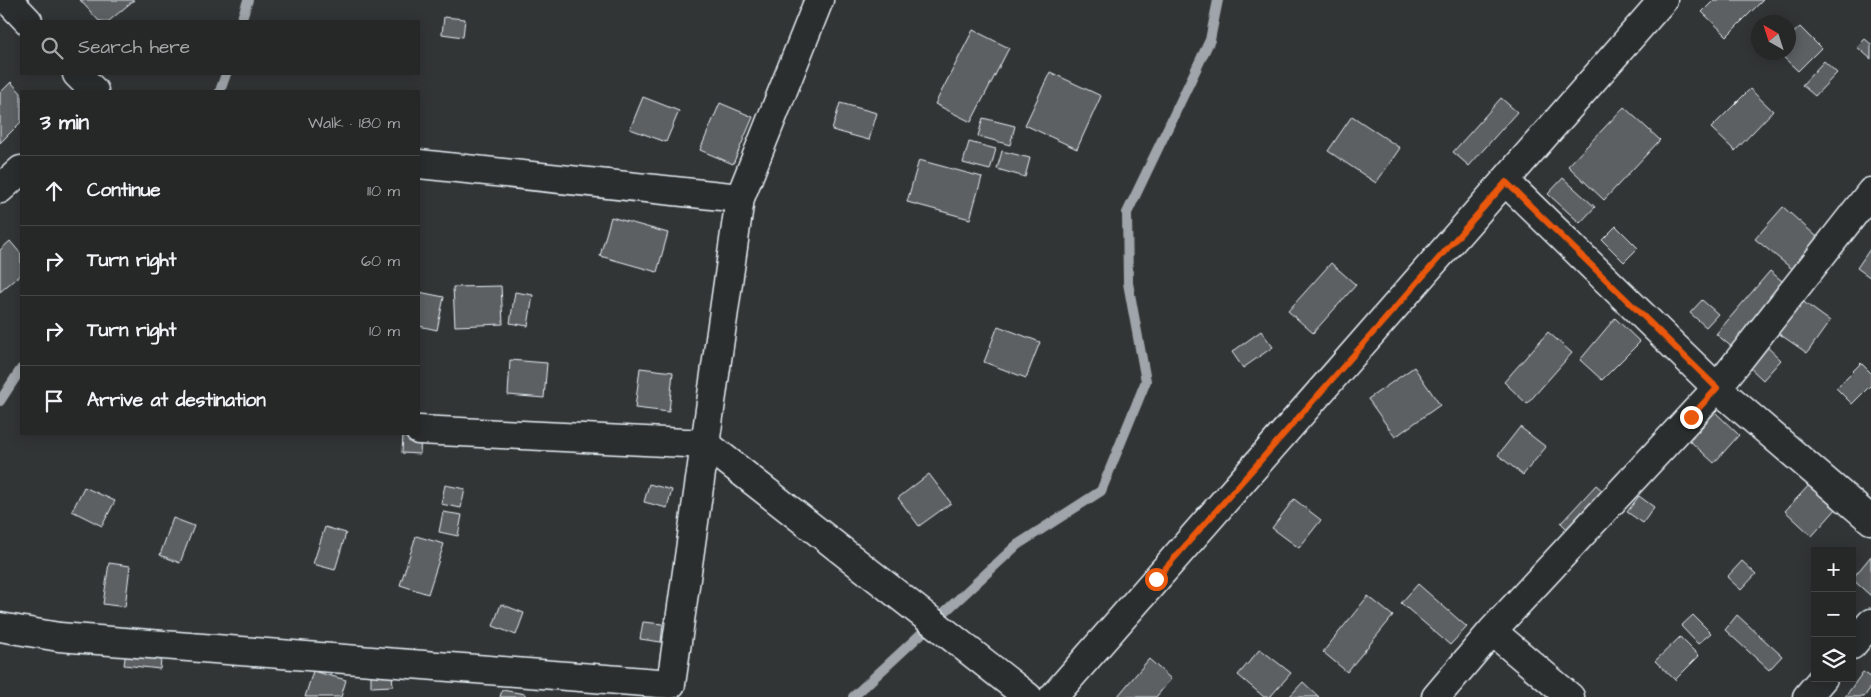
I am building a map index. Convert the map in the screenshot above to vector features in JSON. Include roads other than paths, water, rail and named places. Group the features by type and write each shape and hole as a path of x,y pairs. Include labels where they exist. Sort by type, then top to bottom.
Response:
{"street":[{"path":"8,0 27,20"},
{"path":"0,627 59,637 671,684 740,198 820,0"},
{"path":"1053,697 1506,182 1663,0"},
{"path":"78,75 93,90"},
{"path":"420,164 740,198"},
{"path":"0,189 20,171"},
{"path":"1506,182 1717,388 1871,520"},
{"path":"1436,697 1492,631 1717,388 1871,192"},
{"path":"420,430 706,444 1028,697"},
{"path":"1856,640 1871,623"},
{"path":"1492,631 1570,697"},
{"path":"1807,697 1820,682"}],"waterway":[{"path":"241,20 248,0"},
{"path":"853,697 1017,545 1101,491 1146,381 1128,283 1127,213 1210,40 1218,0"},
{"path":"220,90 226,75"},
{"path":"0,401 20,371"}]}
